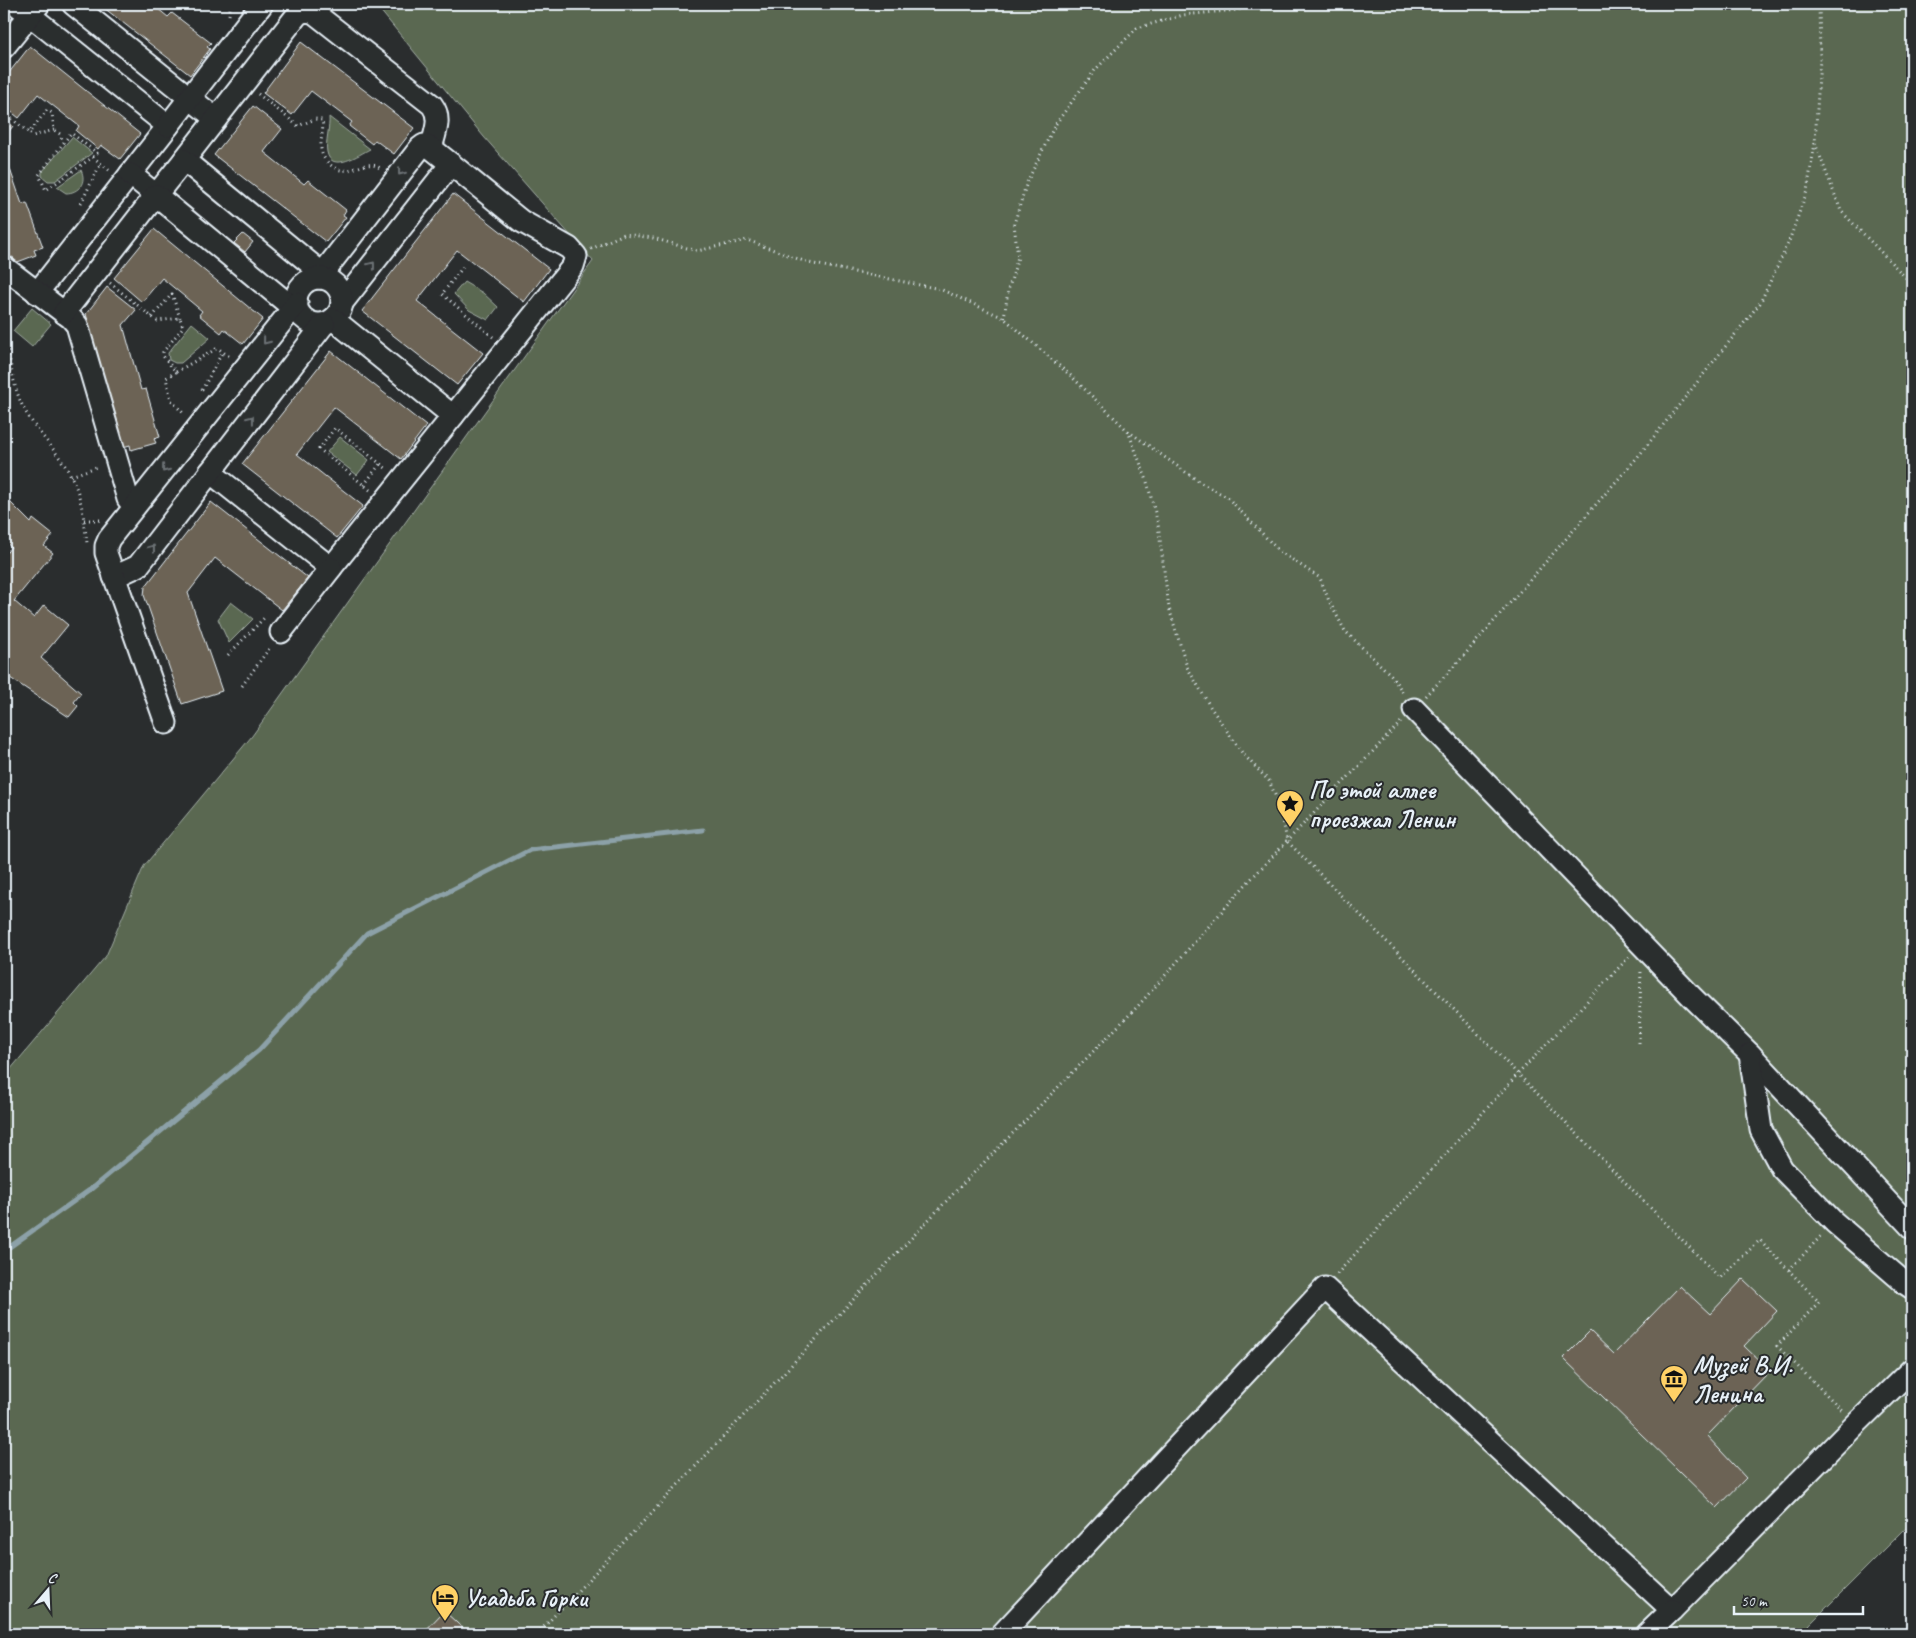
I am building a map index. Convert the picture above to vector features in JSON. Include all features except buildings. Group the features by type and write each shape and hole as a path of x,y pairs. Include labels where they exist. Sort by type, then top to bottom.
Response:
{"lane":[{"path":"73,4 216,118"},
{"path":"37,293 121,173 168,126 262,4"},
{"path":"4,47 28,8 168,126"},
{"path":"64,313 297,15 304,11 313,12 432,105 438,120 431,148"},
{"path":"166,723 106,553 97,547 135,506 295,306 302,286 308,281 321,276 424,145 431,148 521,221 570,248 576,256 573,266 282,632"},
{"path":"184,160 321,276 337,286 341,293 333,315"},
{"path":"114,577 138,566 451,164"},
{"path":"121,173 156,195 295,306 308,321 333,315"},
{"path":"4,267 77,325 82,336 128,499 135,506"},
{"path":"333,315 453,416"},
{"path":"210,472 331,568"},
{"path":"1414,709 1750,1054 1912,1228"},
{"path":"1750,1054 1761,1130 1782,1169 1834,1222 1912,1288"},
{"path":"1002,1634 1325,1288 1672,1610"},
{"path":"1647,1634 1912,1370"}],"path":[{"path":"201,4 215,4"},
{"path":"1004,318 1008,290 1018,257 1014,224 1027,182 1055,125 1096,70 1137,28 1183,15 1237,10 1263,4"},
{"path":"537,1634 954,1193 1137,1007 1249,881 1460,660 1641,453 1760,303 1791,236 1807,191 1815,143 1820,59 1819,4"},
{"path":"244,83 298,126 315,119 319,118 322,120 320,146 322,155 328,163 338,169 348,171 371,163 376,164 383,170"},
{"path":"30,133 47,110 52,113 54,130 60,134 64,142"},
{"path":"4,112 33,136 54,130"},
{"path":"71,133 96,153 93,157 46,190 39,174 71,133"},
{"path":"1815,143 1841,211 1912,284"},
{"path":"93,157 121,173"},
{"path":"86,208 81,204 101,163"},
{"path":"576,256 624,234 653,238 698,251 747,240 809,263 940,289 1004,318 1071,376 1128,430 1201,483 1227,497 1279,551 1320,578 1329,602 1345,631 1391,675 1414,709"},
{"path":"463,267 442,294 507,348"},
{"path":"104,278 157,321 180,318"},
{"path":"152,318 172,294 183,327 163,356 176,372"},
{"path":"4,321 15,387 22,406 71,476 97,547"},
{"path":"191,421 171,400 166,378 219,349 237,363"},
{"path":"204,396 203,388 223,351"},
{"path":"385,501 319,449 335,428 402,480"},
{"path":"1128,430 1146,478 1158,524 1169,608 1187,667 1211,708 1242,754 1269,781 1280,806 1287,841 1720,1278 1760,1240 1819,1302 1778,1346 1856,1424"},
{"path":"71,476 117,460"},
{"path":"364,485 380,464"},
{"path":"228,655 264,618"},
{"path":"242,686 282,632"},
{"path":"1639,1043 1642,944"},
{"path":"1325,1288 1517,1075 1642,944"},
{"path":"1789,1270 1834,1222"}],"green space":[{"path":"375,4 1912,4 1912,1522 1800,1634 4,1634 4,1077 106,956 144,866 252,736 593,261 484,137"},
{"path":"329,117 370,149 346,161 334,162 327,152"},
{"path":"72,137 92,153 55,181 48,181 42,176 42,172"},
{"path":"81,170 83,179 78,189 71,193 66,193 57,187"},
{"path":"464,282 483,293 498,307 488,320 469,310 454,294"},
{"path":"32,308 51,324 32,347 13,331"},
{"path":"192,323 210,338 181,363 169,360 168,353"},
{"path":"340,437 369,460 357,475 327,452"},
{"path":"231,602 253,619 229,643 218,619"}],"waterway":[{"path":"4,1251 91,1189 259,1050 367,933 530,850 703,830"}],"place":[{"name":"По этой аллее проезжал Ленин","path":"1290,828"},
{"name":"Музей В.И. Ленина","path":"1674,1403"},
{"name":"Усадьба Горки","path":"445,1622"}]}
